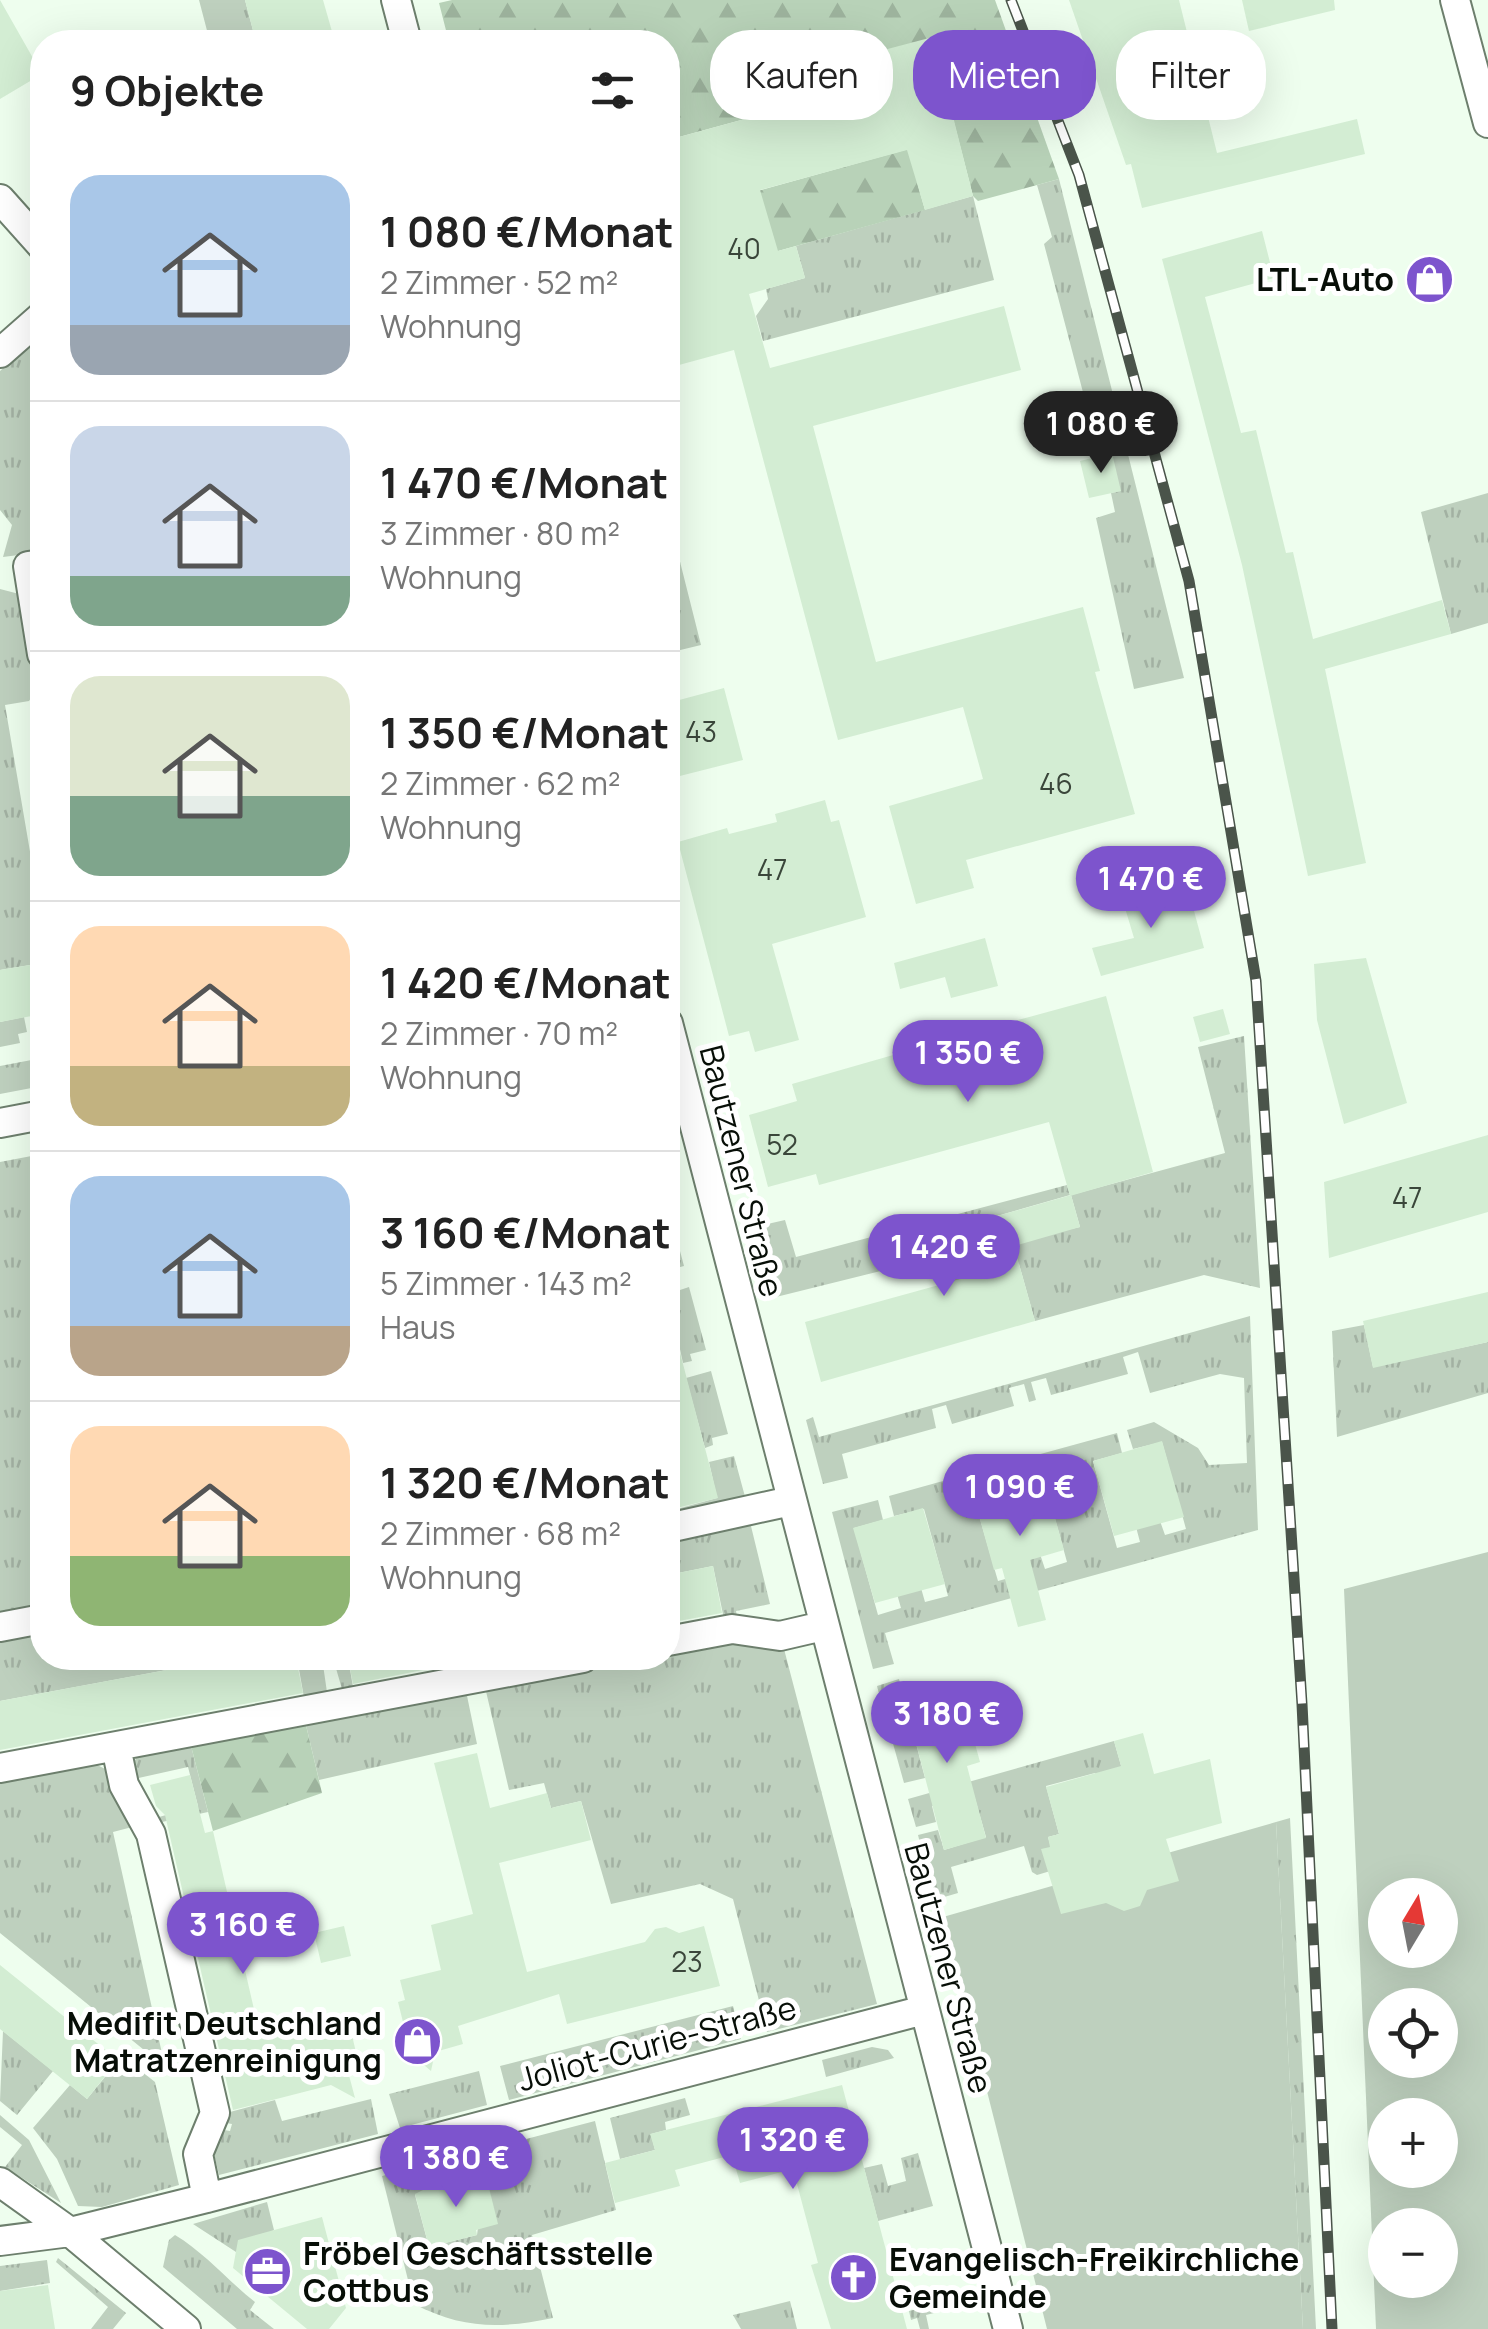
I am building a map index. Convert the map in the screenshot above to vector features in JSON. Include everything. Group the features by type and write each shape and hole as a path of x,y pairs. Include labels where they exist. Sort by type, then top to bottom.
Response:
{"street":[{"path":"396,0 404,30"},
{"path":"1456,0 1488,123"},
{"path":"0,199 30,233"},
{"path":"0,353 30,327"},
{"name":"Bautzener Straße","path":"680,1070 1008,2329"},
{"path":"0,1123 30,1118"},
{"path":"680,1525 791,1501"},
{"path":"0,1627 30,1622"},
{"path":"680,1640 732,1629 780,1636 823,1626"},
{"path":"0,1768 520,1670"},
{"path":"116,1747 124,1785 151,1834 215,2113 198,2154 207,2198"},
{"name":"Joliot-Curie-Straße","path":"0,2242 70,2232 207,2198 924,2010"},
{"path":"0,2182 70,2232 186,2329"}],"green space":[{"path":"199,0 245,0 253,30 207,30"},
{"path":"452,0 995,0 1006,30 913,30 913,56 893,75 893,30 710,30 710,120 741,120 680,137 680,30 446,30 439,3"},
{"path":"953,120 1038,120 1059,179 978,201 973,196"},
{"path":"930,143 917,182 925,210 778,251 708,239 680,247 680,213"},
{"path":"1059,179 1184,678 1134,689 1096,518 1115,512 1111,493 1120,491 1107,436 1095,438 1044,244 1052,237 1037,185"},
{"path":"973,196 994,280 763,341 756,316 768,299 766,289 805,278 796,246"},
{"path":"30,344 30,554 3,557 12,525 0,510 0,371"},
{"path":"1488,493 1488,623 1451,634 1421,512"},
{"path":"680,562 701,645 680,650"},
{"path":"0,589 23,595 30,647 30,700 5,705 30,852 30,965 0,970"},
{"path":"24,1017 27,1032 18,1034 20,1043 0,1047 0,1022"},
{"path":"1244,1036 1260,1288 1204,1275 1035,1321 1019,1264 951,1282 941,1256 776,1297 759,1226 785,1220 796,1257 1067,1185 1070,1195 955,1228 962,1253 1080,1227 1071,1195 1225,1153 1198,1047"},
{"path":"30,1060 30,1088 0,1094 0,1066"},
{"path":"30,1156 30,1612 0,1617 0,1162"},
{"path":"689,1287 706,1350 690,1354 692,1361 683,1363 680,1349 680,1290"},
{"path":"1250,1316 1258,1530 885,1633 894,1664 873,1669 832,1512 878,1500 883,1520 854,1528 878,1615 901,1608 897,1594 921,1588 925,1602 948,1596 924,1509 894,1516 889,1496 997,1466 1003,1486 973,1495 998,1581 1020,1575 1016,1561 1040,1554 1045,1569 1067,1562 1043,1475 1013,1483 1008,1463 1117,1433 1122,1453 1093,1461 1117,1548 1140,1542 1136,1527 1160,1521 1165,1535 1186,1529 1162,1442 1133,1449 1127,1430 1154,1422 1198,1448 1209,1465 1247,1463 1244,1378 1220,1374 1150,1393 1138,1352 1123,1357 1128,1374 1051,1395 1046,1378 1031,1382 1036,1400 1029,1402 1024,1384 1009,1388 1014,1406 952,1424 946,1405 932,1409 936,1428 842,1454 848,1478 823,1484 806,1420 813,1417 819,1437"},
{"path":"1364,1325 1373,1367 1488,1342 1488,1393 1337,1437 1332,1331"},
{"path":"711,1371 728,1434 712,1438 713,1445 705,1448 686,1378"},
{"path":"734,1456 747,1504 680,1518 680,1508 717,1498 709,1462"},
{"path":"750,1522 770,1604 736,1611 738,1621 725,1624 713,1566 680,1573 680,1537"},
{"path":"1488,1552 1488,2329 1376,2329 1375,2298 1458,2298 1458,2208 1371,2208 1370,2188 1458,2188 1458,2098 1368,2098 1368,2144 1344,1589"},
{"path":"30,1631 30,1670 167,1670 0,1701 0,1637"},
{"path":"728,1640 784,1649 877,2004 767,2032 733,1899 700,1884 611,1904 581,1801 551,1808 544,1783 509,1790 485,1687 574,1670 680,1670 680,1649"},
{"path":"299,1670 324,1670 328,1699 305,1703"},
{"path":"336,1670 350,1670 354,1693 344,1696"},
{"path":"899,1679 925,1778 904,1783 877,1686"},
{"path":"466,1691 477,1744 319,1780 305,1721"},
{"path":"305,1721 322,1793 213,1831 190,1742"},
{"path":"1114,1741 1140,1832 1095,1773 1046,1786 1059,1834 1048,1837 1057,1869 1037,1875 1032,1872 1024,1846 951,1867 958,1893 934,1900 918,1835 938,1830 944,1850 986,1837 974,1795 932,1806 936,1822 916,1827 908,1799"},
{"path":"190,1742 208,1812 162,1822 159,1817 198,1806 188,1767 134,1779 131,1768 140,1751"},
{"path":"88,1760 105,1769 136,1826 113,1832 165,2067 0,1933 0,1777"},
{"path":"1290,1818 1316,2329 1303,2329 1276,1822"},
{"path":"1276,1822 1303,2329 1047,2329 943,1917"},
{"path":"733,2006 741,2039 509,2100 500,2066"},
{"path":"3,2031 53,2071 17,2115 0,2101"},
{"path":"872,2047 888,2050 894,2058 826,2077 822,2060"},
{"path":"122,2056 155,2082 179,2185 102,2207 78,2206 57,2159 33,2128 70,2085 87,2099"},
{"path":"479,2071 487,2105 400,2128 389,2094"},
{"path":"685,2098 690,2115 665,2122 666,2130 651,2134 655,2150 620,2159 610,2118"},
{"path":"371,2099 378,2134 219,2175 214,2154 224,2130 230,2131 232,2124 226,2123 230,2112 275,2100 282,2121"},
{"path":"0,2115 29,2140 61,2203 5,2167 22,2145 0,2127"},
{"path":"595,2121 616,2210 532,2235 553,2318 482,2324 449,2318 414,2304 382,2176 439,2162 445,2187 415,2195 429,2247 477,2235 485,2177 469,2181 461,2177 456,2184 450,2159"},
{"path":"918,2153 933,2206 878,2221 864,2168 882,2164 888,2186 906,2181 901,2158"},
{"path":"267,2202 274,2230 236,2252 193,2224"},
{"path":"175,2235 255,2302 250,2310 274,2329 237,2329 163,2267 169,2240"},
{"path":"58,2258 126,2313 113,2329 91,2329 108,2307 56,2262"},
{"path":"47,2260 50,2283 0,2291 0,2266"},
{"path":"955,2294 958,2307 926,2315 929,2329 920,2329 917,2318 911,2320 909,2311 921,2308 919,2302"},
{"path":"790,2301 797,2329 741,2329 733,2315"}],"building":[{"path":"0,0 30,53 30,81 0,99"},
{"path":"245,0 323,0 332,30 253,30"},
{"path":"1069,0 1179,0 1186,30 1116,30 1116,120 1209,120 1217,153 1357,119 1365,154 1142,208 1131,164 1126,165 1096,78 1096,30 1079,30"},
{"path":"1242,0 1334,0 1335,10 1249,30"},
{"path":"913,42 913,120 954,120 973,196 925,210 907,150 760,190 778,251 796,246 805,278 749,294 770,368 1004,306 1021,370 813,426 876,662 1083,607 1100,671 1095,672 1135,814 966,860 974,888 916,904 889,806 983,779 963,707 838,740 734,350 680,365 680,137 741,120 893,120 893,48"},
{"path":"1262,231 1274,278 1205,297 1241,433 1256,430 1286,553 1293,552 1313,639 1442,600 1451,634 1325,669 1366,863 1308,876 1242,565 1162,259"},
{"path":"1112,453 1121,491 1089,498 1080,461"},
{"path":"724,688 743,760 680,776 680,700"},
{"path":"825,800 831,822 839,820 866,917 772,944 799,1040 755,1052 749,1031 729,1036 680,841 727,828 729,834 777,822 775,814"},
{"path":"1150,878 1158,905 1190,896 1204,948 1101,976 1092,948 1134,938 1119,888"},
{"path":"985,938 998,986 951,998 945,977 900,989 894,963"},
{"path":"1366,958 1407,1103 1344,1124 1317,1020 1314,964"},
{"path":"30,965 30,1016 0,1022 0,970"},
{"path":"1106,996 1153,1172 1070,1196 1049,1122 819,1185 816,1174 768,1187 749,1115 797,1101 792,1084 949,1039 954,1058 1005,1044 1000,1025"},
{"path":"1223,1009 1230,1034 1200,1042 1193,1017"},
{"path":"1488,1135 1488,1212 1329,1258 1324,1182"},
{"path":"1071,1195 1080,1227 1014,1246 1035,1321 821,1382 805,1322 968,1277 955,1228"},
{"path":"1488,1292 1488,1342 1373,1368 1363,1321"},
{"path":"680,1352 718,1498 680,1507"},
{"path":"1162,1441 1184,1517 1114,1536 1093,1461"},
{"path":"1043,1475 1064,1550 1030,1560 1046,1620 1018,1627 1002,1568 994,1570 973,1494"},
{"path":"923,1508 945,1584 875,1603 853,1528"},
{"path":"713,1566 722,1613 680,1621 680,1573"},
{"path":"167,1670 298,1670 303,1693 0,1750 0,1701"},
{"path":"350,1670 423,1670 353,1684"},
{"path":"934,1688 939,1706 963,1700 980,1762 967,1766 986,1838 944,1850 904,1697"},
{"path":"1143,1733 1154,1774 1210,1759 1222,1823 1166,1839 1179,1881 1147,1890 1140,1906 1124,1911 1106,1903 1061,1914 1041,1849 1050,1847 1048,1837 1059,1834 1046,1787 1121,1766 1114,1741"},
{"path":"477,1753 490,1808 547,1793 551,1808 581,1801 591,1840 499,1863 527,1972 645,1942 655,1929 666,1927 679,1933 704,1926 720,1986 567,2024 559,1994 458,2026 463,2044 435,2052 431,2071 411,2054 398,2002 405,2000 400,1980 441,1970 431,1925 473,1914 434,1763"},
{"path":"190,1775 205,1833 213,1831 259,2031 310,2018 311,2027 335,2021 338,2035 351,2031 358,2061 346,2064 355,2098 331,2085 233,2110 165,1815 156,1806 150,1785"},
{"path":"344,1926 351,1956 321,1963 314,1933"},
{"path":"0,1965 118,2060 87,2099 0,2029"},
{"path":"842,2085 907,2329 831,2329 811,2265 818,2263 793,2169 740,2183 732,2155 675,2170 680,2186 615,2203 605,2163 655,2150 650,2134"},
{"path":"486,2176 498,2224 476,2230 477,2235 429,2247 415,2194 437,2183 451,2187 461,2177 470,2181"},
{"path":"322,2217 346,2308 329,2329 307,2329 233,2268 238,2240"},
{"path":"48,2285 55,2329 0,2329 0,2291"}],"railway":[{"path":"1011,0 1079,175 1189,581 1256,981 1302,1704 1332,2329"}],"place":[{"name":"LTL-Auto","path":"1429,279"},
{"name":"Medifit Deutschland Matratzenreinigung","path":"417,2041"},
{"name":"Fröbel Geschäftsstelle Cottbus","path":"268,2271"},
{"name":"Evangelisch-Freikirchliche Gemeinde","path":"854,2277"}]}
